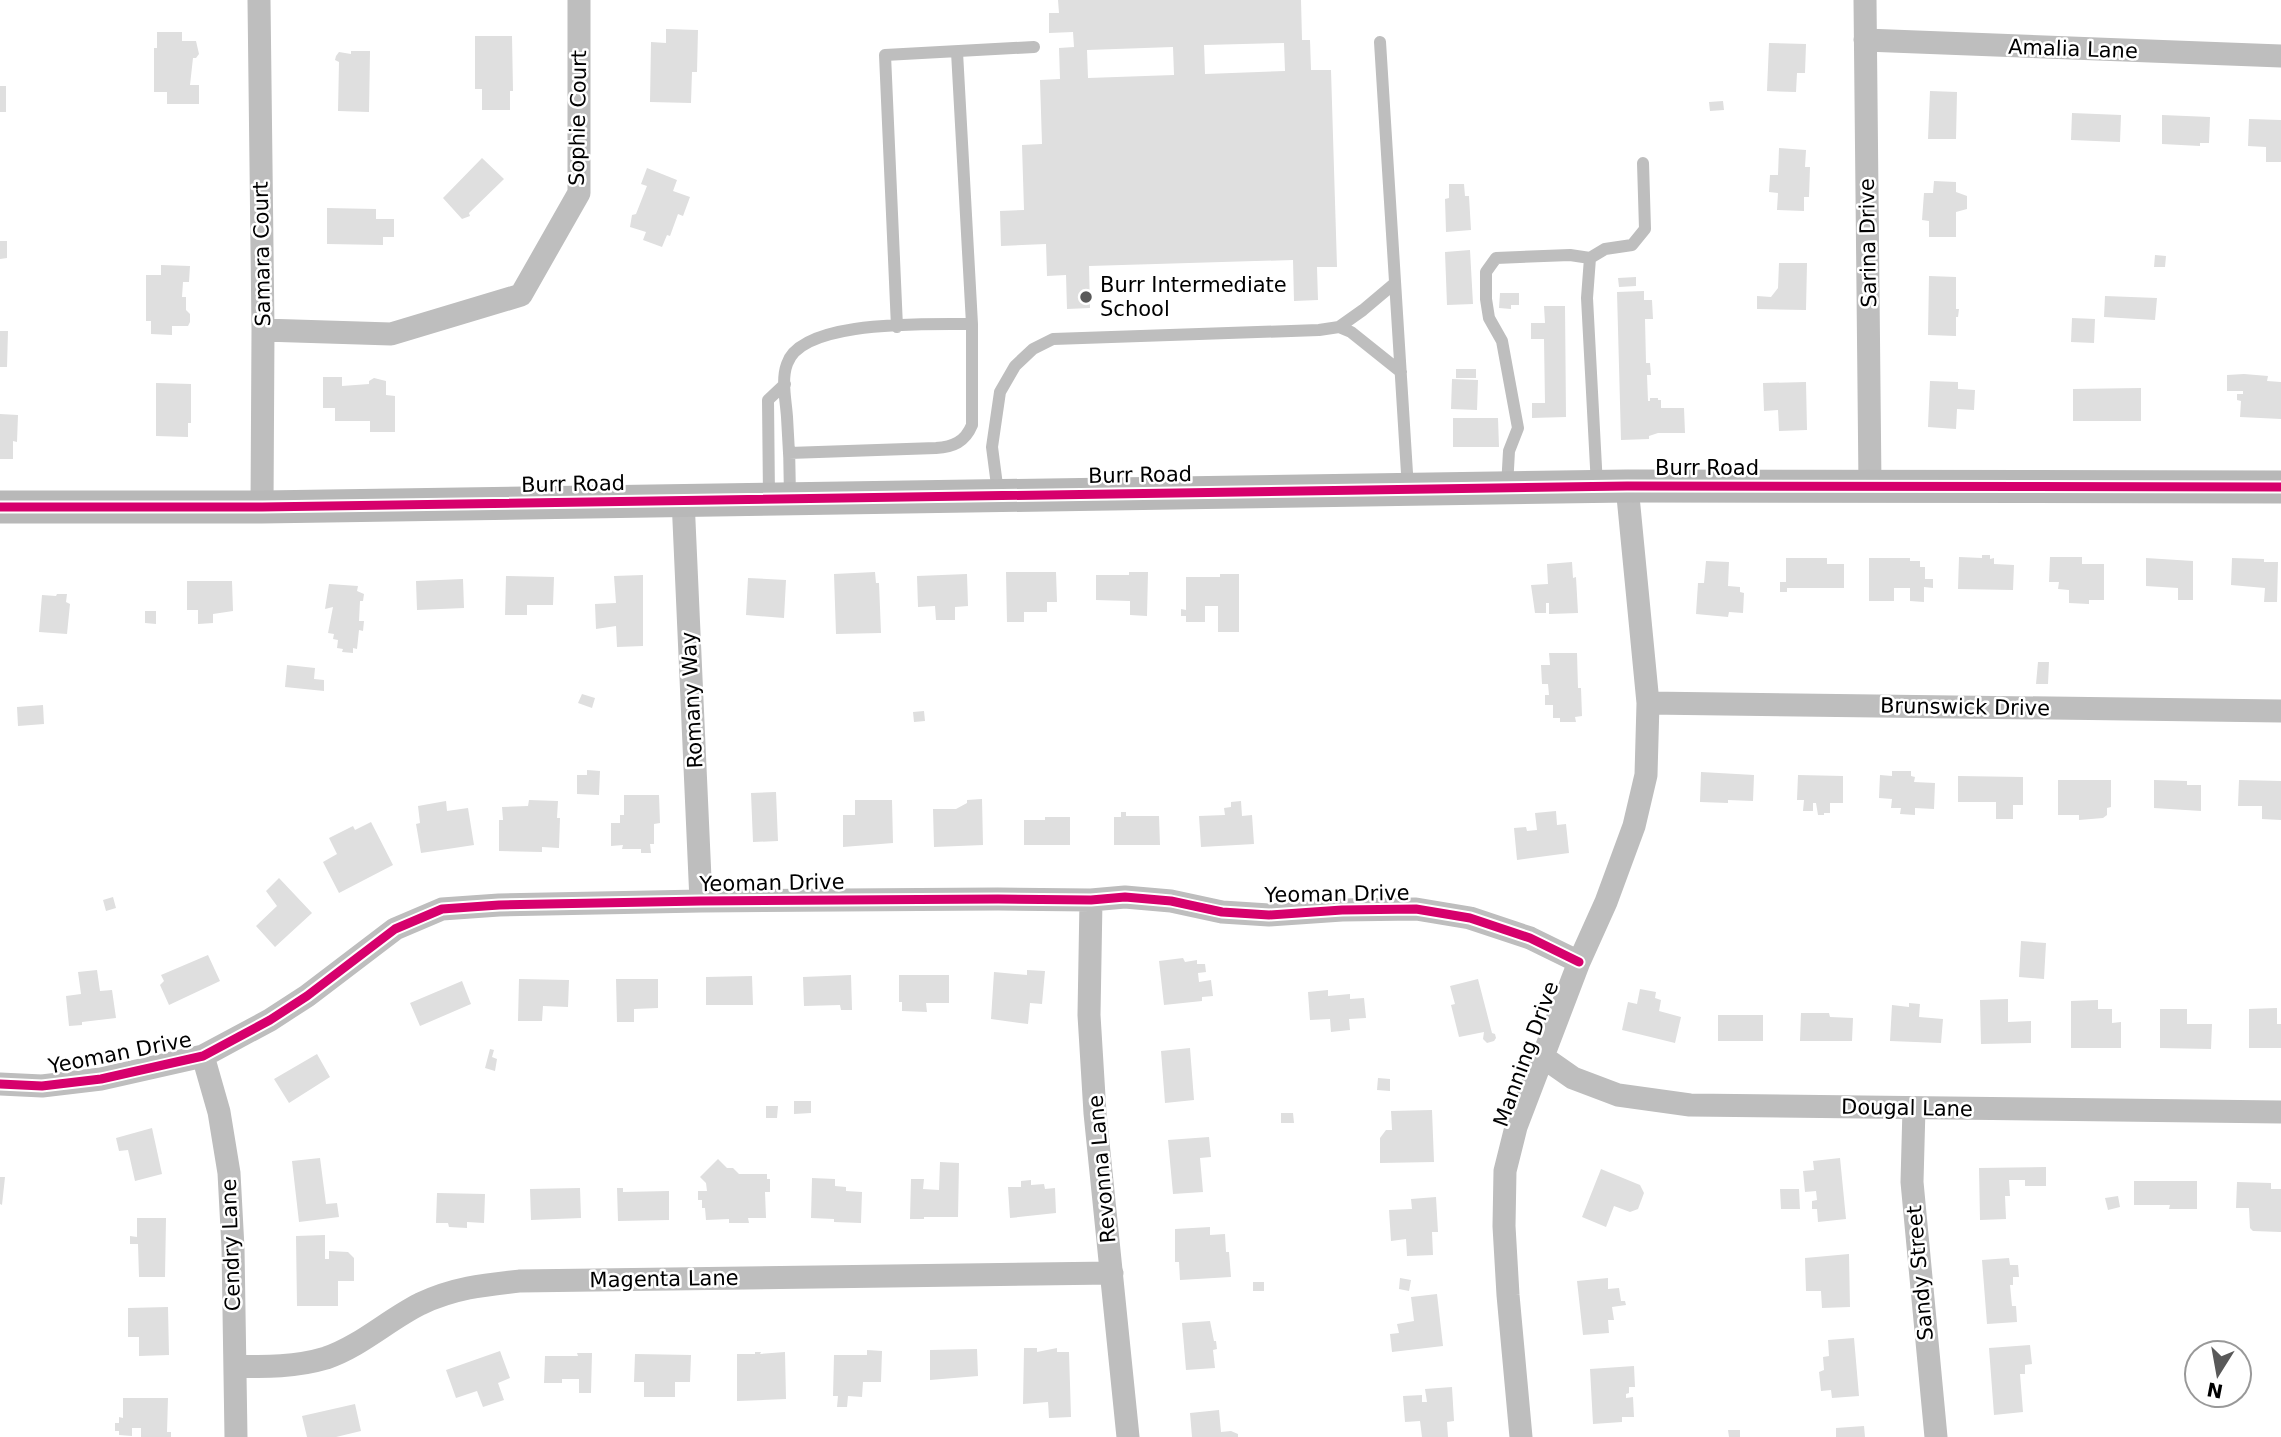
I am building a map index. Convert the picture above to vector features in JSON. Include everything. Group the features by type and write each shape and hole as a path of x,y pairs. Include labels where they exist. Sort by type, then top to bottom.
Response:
{"street":[{"name":"Samara Court","path":"259,0 262,507"},
{"name":"Sophie Court","path":"263,330 391,334 521,295 579,193 579,0"},
{"name":"Sarina Drive","path":"1865,0 1870,485"},
{"name":"Amalia Lane","path":"1865,40 2281,57"},
{"name":"Burr Road","path":"0,507 262,507 1612,486 2281,487"},
{"name":"Manning Drive","path":"1521,1437 1508,1295 1504,1226 1505,1171 1516,1127 1578,962 1606,902 1633,827 1646,775 1648,703 1612,486"},
{"name":"Romany Way","path":"683,499 701,901"},
{"name":"Brunswick Drive","path":"1648,703 2281,711"},
{"name":"Yeoman Drive","path":"0,1084 42,1086 101,1079 204,1056 270,1020 307,996 395,929 442,909 499,905 701,901 1091,900 1125,897 1171,901 1222,912 1269,915 1416,909 1470,918 1530,938 1578,962"},
{"name":"Revonna Lane","path":"1091,900 1089,1015 1095,1113 1128,1437"},
{"name":"Cendry Lane","path":"204,1056 219,1112 229,1173 236,1437"},
{"name":"Dougal Lane","path":"1543,1057 1573,1078 1618,1095 1690,1105 2281,1112"},
{"name":"Sandy Street","path":"1914,1108 1912,1182 1936,1437"},
{"name":"Magenta Lane","path":"235,1366 279,1367 327,1357 373,1335 419,1305 471,1286 520,1281 1112,1273"}],"lane":[{"path":"1380,42 1408,489"},
{"path":"897,327 885,55 1034,47"},
{"path":"789,453 950,447 968,434 972,425 972,324 957,52"},
{"path":"1507,488 1509,451 1518,428 1502,341 1489,318 1486,272 1496,258 1570,255 1590,258 1605,249 1632,244 1645,229 1643,163"},
{"path":"1590,258 1587,298 1612,486"},
{"path":"998,495 992,447 1000,392 1015,366 1033,349 1053,340 1339,327 1395,283"},
{"path":"780,498 789,453 785,384 787,364 793,354 809,341 837,331 972,324"},
{"path":"1339,327 1351,331 1401,372"},
{"path":"780,498 768,401 785,384"}],"building":[{"path":"1058,0 1301,0 1302,40 1310,40 1311,70 1331,70 1337,267 1317,267 1318,300 1294,301 1293,260 1089,266 1090,308 1067,309 1066,275 1047,276 1046,244 1001,246 1000,211 1024,210 1022,145 1042,144 1040,80 1060,79 1059,48 1074,47 1073,32 1049,33 1049,13 1059,13","holes":["1284,43 1285,71 1205,74 1204,45","1173,47 1174,75 1088,78 1087,50"]},
{"path":"666,29 698,30 697,72 692,72 691,103 650,102 651,42 666,43"},
{"path":"157,32 182,32 182,41 196,41 199,54 193,58 190,85 199,85 199,104 167,104 167,92 154,92 154,48 157,48"},
{"path":"475,36 512,36 513,91 510,91 510,110 482,110 482,89 475,89"},
{"path":"1769,43 1806,44 1805,73 1797,73 1796,92 1767,91"},
{"path":"351,51 370,51 369,112 338,111 339,62 335,60 339,52 351,54"},
{"path":"0,86 6,86 6,112 0,112"},
{"path":"1930,91 1957,92 1956,139 1928,139"},
{"path":"1723,101 1724,110 1710,111 1709,102"},
{"path":"2072,113 2121,115 2120,142 2071,140"},
{"path":"2162,115 2210,117 2209,143 2200,143 2200,146 2162,144"},
{"path":"2249,119 2281,120 2281,162 2266,162 2266,147 2248,146"},
{"path":"1779,148 1806,150 1805,167 1810,167 1809,197 1804,197 1804,211 1777,210 1778,193 1769,192 1770,175 1778,175"},
{"path":"482,158 504,179 469,213 470,216 462,219 443,198"},
{"path":"647,168 677,180 673,191 690,197 683,216 678,214 670,236 667,235 662,247 643,240 646,232 630,227 632,215 636,214 647,186 641,184"},
{"path":"1934,181 1956,182 1956,192 1967,196 1967,209 1956,212 1956,237 1929,237 1929,221 1922,220 1924,193 1933,193"},
{"path":"1449,184 1464,184 1465,196 1469,196 1471,230 1446,232 1445,199 1449,198"},
{"path":"327,208 376,209 376,219 394,219 394,237 383,237 383,245 327,244"},
{"path":"0,241 7,241 7,258 0,259"},
{"path":"1470,250 1473,304 1447,305 1445,252"},
{"path":"2155,255 2166,256 2165,267 2154,267"},
{"path":"1779,263 1807,263 1806,310 1757,309 1757,296 1771,297 1778,288"},
{"path":"161,265 190,266 189,282 183,282 182,297 186,297 190,322 188,326 172,326 172,335 151,334 151,321 146,321 146,275 161,275"},
{"path":"1929,276 1956,277 1956,309 1959,309 1956,336 1928,335"},
{"path":"1636,277 1636,286 1619,287 1618,278"},
{"path":"1644,291 1644,300 1652,300 1653,319 1645,319 1646,363 1650,363 1651,375 1647,375 1648,401 1650,398 1658,398 1661,400 1661,408 1684,408 1685,433 1658,433 1649,436 1649,439 1621,440 1617,292"},
{"path":"1500,293 1519,293 1519,305 1511,305 1511,309 1499,308"},
{"path":"2105,296 2157,298 2155,320 2104,317"},
{"path":"1544,306 1565,306 1566,417 1532,418 1532,403 1545,403 1544,339 1531,339 1531,323 1545,323"},
{"path":"2072,318 2095,319 2094,343 2071,342"},
{"path":"0,331 8,331 7,367 0,367"},
{"path":"1456,369 1476,369 1476,378 1456,378"},
{"path":"2227,375 2268,376 2267,381 2281,382 2281,419 2240,417 2241,401 2237,400 2237,394 2243,394 2243,391 2227,391"},
{"path":"323,377 342,377 342,386 369,384 374,378 386,381 386,395 395,396 395,432 370,432 370,421 335,421 335,408 323,408"},
{"path":"1452,379 1478,380 1477,410 1451,409"},
{"path":"1930,381 1958,382 1958,389 1975,390 1974,410 1957,409 1956,429 1928,427"},
{"path":"1806,382 1807,430 1779,431 1778,410 1764,411 1763,383"},
{"path":"156,383 191,384 191,423 188,423 188,437 156,436"},
{"path":"2141,388 2141,421 2073,421 2073,389"},
{"path":"0,414 18,415 13,459 0,459"},
{"path":"1453,418 1498,418 1499,447 1453,447"},
{"path":"1982,555 1994,558 1994,564 2014,565 2013,590 1958,589 1959,557 1982,558"},
{"path":"2050,557 2082,557 2082,564 2104,564 2104,600 2089,600 2089,604 2069,603 2069,590 2058,589 2059,582 2049,582"},
{"path":"1786,558 1827,558 1827,564 1844,564 1844,588 1787,588 1787,592 1780,592 1780,582 1786,582"},
{"path":"1869,558 1910,558 1910,561 1920,561 1920,567 1925,567 1925,579 1933,579 1933,588 1924,587 1924,602 1910,601 1910,588 1894,588 1894,601 1869,601"},
{"path":"2146,558 2193,561 2193,600 2178,600 2178,588 2146,586"},
{"path":"2232,558 2278,562 2277,602 2264,602 2265,588 2231,585"},
{"path":"1706,561 1729,562 1728,586 1740,587 1740,592 1744,593 1743,613 1729,612 1728,617 1696,614 1698,583 1704,583"},
{"path":"1572,562 1573,578 1576,577 1578,613 1549,614 1549,603 1546,603 1546,613 1535,613 1531,585 1548,584 1547,564"},
{"path":"875,572 876,583 879,583 881,633 836,634 834,574"},
{"path":"1006,572 1056,572 1057,602 1047,602 1047,612 1024,612 1024,622 1007,622"},
{"path":"1129,572 1148,572 1147,616 1130,615 1130,601 1096,600 1096,575 1129,575"},
{"path":"967,574 968,606 955,607 955,620 936,620 935,606 918,607 917,576"},
{"path":"1220,574 1239,574 1239,632 1218,632 1218,606 1205,606 1205,622 1186,622 1186,616 1181,616 1181,609 1186,610 1186,577 1220,577"},
{"path":"643,575 643,646 617,647 616,626 596,629 595,604 616,603 614,576"},
{"path":"506,576 554,577 553,605 527,605 527,615 505,615"},
{"path":"748,578 786,580 784,618 746,615"},
{"path":"463,579 464,608 417,610 416,581"},
{"path":"187,581 232,581 233,611 213,614 213,623 198,624 198,610 187,610"},
{"path":"329,584 358,586 357,591 364,594 363,601 360,601 359,621 364,621 363,631 359,630 357,649 353,648 353,653 342,652 343,649 337,648 338,640 333,639 334,634 328,633 333,607 325,609"},
{"path":"67,594 66,602 70,604 67,634 39,632 42,595"},
{"path":"145,611 156,611 156,624 145,623"},
{"path":"1549,653 1577,653 1582,716 1575,717 1576,722 1560,722 1560,718 1553,718 1553,705 1545,705 1545,695 1549,695 1548,684 1542,684 1541,665 1550,665"},
{"path":"2038,662 2049,662 2048,684 2036,684"},
{"path":"287,665 315,668 314,679 324,680 324,691 285,687"},
{"path":"582,694 595,698 592,708 578,703"},
{"path":"43,705 44,724 18,726 17,707"},
{"path":"924,711 925,721 914,722 913,712"},
{"path":"587,770 600,771 599,795 577,794 577,775 587,775"},
{"path":"1892,771 1911,771 1911,776 1915,777 1914,782 1935,783 1934,809 1915,808 1915,815 1900,814 1901,808 1891,808 1892,799 1879,798 1880,775 1892,776"},
{"path":"1701,772 1754,775 1753,801 1700,802"},
{"path":"1798,775 1843,776 1843,803 1830,803 1830,813 1824,815 1818,815 1816,803 1813,803 1813,811 1803,811 1804,800 1797,800"},
{"path":"1958,776 2023,777 2023,805 2013,805 2013,819 1996,819 1996,802 1958,802"},
{"path":"2058,780 2111,780 2111,807 2107,808 2107,815 2103,818 2079,820 2079,815 2058,815"},
{"path":"2154,780 2187,781 2187,785 2201,785 2201,811 2154,808"},
{"path":"2239,780 2281,781 2281,820 2262,819 2262,806 2238,806"},
{"path":"776,792 778,841 753,842 751,793"},
{"path":"624,795 659,795 660,823 654,824 651,853 641,853 641,849 622,849 623,845 611,846 611,823 620,823 620,815 624,815"},
{"path":"982,799 983,845 934,847 933,809 956,809 967,803 967,800"},
{"path":"529,800 558,801 559,848 542,847 542,852 499,851 499,820 503,820 502,807 528,806"},
{"path":"855,800 892,800 893,843 843,847 843,815 855,815"},
{"path":"446,801 447,811 468,808 474,845 421,853 416,824 420,823 418,806"},
{"path":"1241,801 1242,816 1252,815 1254,844 1201,847 1199,816 1225,815 1224,808 1231,807 1231,802"},
{"path":"1556,811 1557,825 1566,824 1569,853 1517,860 1514,828 1537,830 1535,813"},
{"path":"1121,812 1126,812 1126,816 1159,816 1160,845 1114,845 1114,817 1121,817"},
{"path":"1045,817 1070,817 1070,845 1024,845 1024,820 1045,820"},
{"path":"371,822 393,865 339,893 323,862 337,854 329,838 353,826 355,830"},
{"path":"279,878 312,913 275,947 256,926 277,906 266,891"},
{"path":"113,897 116,908 106,911 103,900"},
{"path":"2021,941 2046,943 2044,979 2019,977"},
{"path":"208,955 220,981 169,1005 160,985 164,981 161,975"},
{"path":"1183,958 1185,962 1197,960 1197,964 1205,964 1206,972 1198,973 1199,982 1211,980 1213,996 1202,997 1202,1001 1164,1005 1159,961"},
{"path":"97,970 100,991 112,990 116,1018 69,1026 66,996 81,994 78,972"},
{"path":"1027,970 1045,971 1042,1004 1030,1003 1028,1024 991,1019 994,972 1027,975"},
{"path":"851,975 852,1010 841,1010 840,1005 804,1006 803,977"},
{"path":"899,975 949,975 949,1003 926,1003 927,1012 902,1011 902,1002 899,1002"},
{"path":"752,976 753,1005 706,1005 706,977"},
{"path":"519,979 569,980 568,1007 543,1006 542,1021 518,1021"},
{"path":"616,979 658,979 658,1008 634,1009 634,1022 617,1022"},
{"path":"1478,979 1492,1033 1496,1038 1487,1043 1483,1039 1484,1032 1459,1037 1451,1005 1455,1004 1450,986"},
{"path":"462,981 471,1004 420,1026 410,1003"},
{"path":"1640,989 1656,992 1655,998 1661,1000 1659,1011 1681,1017 1675,1043 1622,1030 1628,1002 1637,1004"},
{"path":"1328,990 1328,996 1350,994 1350,999 1364,998 1366,1018 1349,1019 1350,1030 1331,1032 1330,1019 1310,1020 1308,992"},
{"path":"2008,999 2008,1022 2031,1021 2031,1043 1981,1044 1980,1000"},
{"path":"2098,1000 2098,1009 2112,1009 2112,1023 2121,1022 2121,1048 2071,1048 2071,1001"},
{"path":"1909,1003 1920,1004 1919,1017 1943,1019 1941,1043 1890,1041 1892,1005 1909,1007"},
{"path":"2277,1008 2277,1024 2281,1024 2281,1048 2249,1048 2249,1009"},
{"path":"2160,1009 2187,1009 2187,1024 2212,1024 2211,1049 2160,1048"},
{"path":"1801,1013 1829,1013 1830,1017 1853,1018 1852,1041 1800,1041"},
{"path":"1718,1015 1763,1015 1763,1041 1718,1041"},
{"path":"1190,1048 1194,1100 1165,1103 1161,1051"},
{"path":"490,1049 494,1050 492,1057 497,1059 495,1071 485,1068"},
{"path":"317,1054 330,1077 289,1103 274,1079"},
{"path":"1378,1078 1390,1079 1390,1091 1377,1090"},
{"path":"794,1101 811,1101 811,1113 794,1114"},
{"path":"766,1106 778,1106 777,1118 766,1118"},
{"path":"1432,1110 1434,1162 1380,1163 1380,1138 1386,1130 1392,1130 1391,1111"},
{"path":"1281,1113 1293,1113 1294,1123 1281,1123"},
{"path":"152,1128 162,1174 135,1181 128,1150 119,1151 116,1138"},
{"path":"1209,1137 1211,1157 1200,1158 1203,1192 1173,1194 1168,1140"},
{"path":"320,1158 326,1204 337,1203 339,1217 299,1222 292,1161"},
{"path":"1840,1158 1846,1219 1818,1222 1817,1209 1812,1209 1812,1201 1817,1200 1816,1191 1805,1192 1803,1171 1814,1170 1813,1161"},
{"path":"718,1159 739,1174 767,1174 767,1179 770,1179 770,1192 765,1192 766,1218 748,1218 749,1223 729,1223 729,1219 706,1220 702,1200 698,1200 698,1191 707,1191 706,1183 700,1177"},
{"path":"940,1162 959,1163 958,1217 910,1219 911,1179 924,1179 923,1189 939,1190"},
{"path":"2046,1167 2046,1186 2025,1186 2025,1180 2009,1180 2010,1196 2005,1196 2006,1219 1980,1220 1979,1168"},
{"path":"1601,1169 1640,1185 1644,1193 1638,1209 1630,1212 1614,1206 1606,1227 1582,1217"},
{"path":"0,1177 5,1177 2,1205 0,1204"},
{"path":"812,1178 835,1179 835,1186 846,1187 846,1191 862,1192 861,1223 811,1218"},
{"path":"1031,1180 1031,1185 1044,1184 1045,1189 1055,1188 1056,1213 1010,1218 1008,1187 1021,1187 1021,1181"},
{"path":"2134,1181 2197,1181 2197,1209 2169,1209 2170,1205 2134,1205"},
{"path":"2237,1182 2271,1183 2271,1189 2281,1189 2281,1232 2253,1231 2250,1228 2249,1208 2236,1208"},
{"path":"580,1188 581,1218 531,1220 530,1189"},
{"path":"617,1188 623,1188 623,1192 669,1191 669,1220 618,1221"},
{"path":"1780,1189 1799,1189 1800,1209 1781,1209"},
{"path":"437,1193 485,1194 484,1223 467,1222 467,1228 436,1223"},
{"path":"2118,1196 2120,1207 2108,1210 2105,1198"},
{"path":"1436,1197 1438,1232 1432,1232 1433,1255 1407,1256 1406,1239 1391,1241 1389,1210 1412,1209 1411,1199"},
{"path":"137,1218 166,1218 165,1277 139,1277 138,1244 130,1244 130,1236 137,1237"},
{"path":"1210,1227 1210,1235 1225,1234 1231,1277 1180,1280 1179,1262 1175,1262 1175,1229"},
{"path":"325,1235 325,1259 329,1259 329,1251 348,1252 354,1258 354,1281 338,1281 338,1306 297,1306 296,1236"},
{"path":"1849,1254 1850,1307 1822,1308 1821,1291 1806,1291 1805,1258"},
{"path":"2009,1258 2010,1265 2018,1265 2019,1277 2013,1277 2013,1285 2010,1285 2017,1322 1987,1324 1982,1260"},
{"path":"1400,1278 1411,1280 1409,1291 1399,1289"},
{"path":"1608,1278 1608,1289 1619,1288 1621,1301 1625,1301 1626,1305 1612,1307 1614,1320 1608,1320 1609,1333 1583,1335 1577,1281"},
{"path":"1253,1282 1264,1282 1264,1291 1253,1291"},
{"path":"1437,1294 1443,1346 1392,1352 1390,1334 1399,1333 1397,1324 1414,1321 1411,1297"},
{"path":"168,1307 169,1355 139,1356 139,1337 128,1337 128,1308"},
{"path":"1210,1321 1217,1349 1213,1350 1215,1368 1186,1370 1182,1323"},
{"path":"1854,1338 1859,1396 1832,1398 1831,1390 1821,1391 1819,1372 1824,1370 1823,1357 1829,1356 1828,1340"},
{"path":"2030,1345 2032,1364 2025,1365 2025,1374 2020,1374 2023,1412 1994,1415 1989,1348"},
{"path":"1024,1348 1037,1348 1037,1352 1057,1348 1057,1352 1069,1352 1071,1417 1049,1418 1048,1402 1023,1404"},
{"path":"977,1349 978,1376 930,1380 930,1350"},
{"path":"867,1350 882,1351 881,1382 863,1382 862,1397 848,1396 847,1407 837,1407 838,1396 833,1396 834,1355 867,1355"},
{"path":"500,1351 510,1378 498,1383 504,1400 483,1407 477,1391 456,1398 446,1370"},
{"path":"785,1352 786,1399 737,1401 737,1354"},
{"path":"577,1353 592,1353 591,1393 579,1393 579,1379 544,1383 545,1356 578,1356"},
{"path":"635,1354 691,1355 690,1382 675,1382 675,1397 644,1397 644,1382 634,1382"},
{"path":"1634,1366 1635,1387 1629,1387 1626,1398 1633,1397 1634,1417 1622,1417 1622,1422 1593,1424 1590,1369"},
{"path":"1452,1387 1454,1421 1447,1422 1448,1437 1422,1437 1420,1421 1405,1422 1403,1396 1422,1395 1422,1402 1427,1402 1425,1389"},
{"path":"123,1398 168,1398 167,1432 171,1432 171,1437 141,1437 141,1428 132,1428 132,1436 119,1435 119,1431 115,1431 115,1423 119,1423 119,1417 123,1418"},
{"path":"355,1404 361,1431 336,1437 307,1437 302,1416"},
{"path":"1219,1410 1221,1432 1231,1431 1238,1434 1238,1437 1192,1437 1190,1413"},
{"path":"1864,1426 1865,1437 1836,1437 1836,1428"},
{"path":"1728,1430 1740,1430 1740,1437 1729,1437"}],"cycle path":[{"path":"0,507 262,507 1627,486 2281,487"},
{"path":"0,1084 42,1086 101,1079 203,1056 270,1020 307,996 395,929 442,909 499,905 701,901 1091,900 1125,897 1171,901 1222,912 1269,915 1416,909 1470,918 1530,938 1579,962"}],"place":[{"name":"Burr Intermediate School","path":"1086,297"}]}
